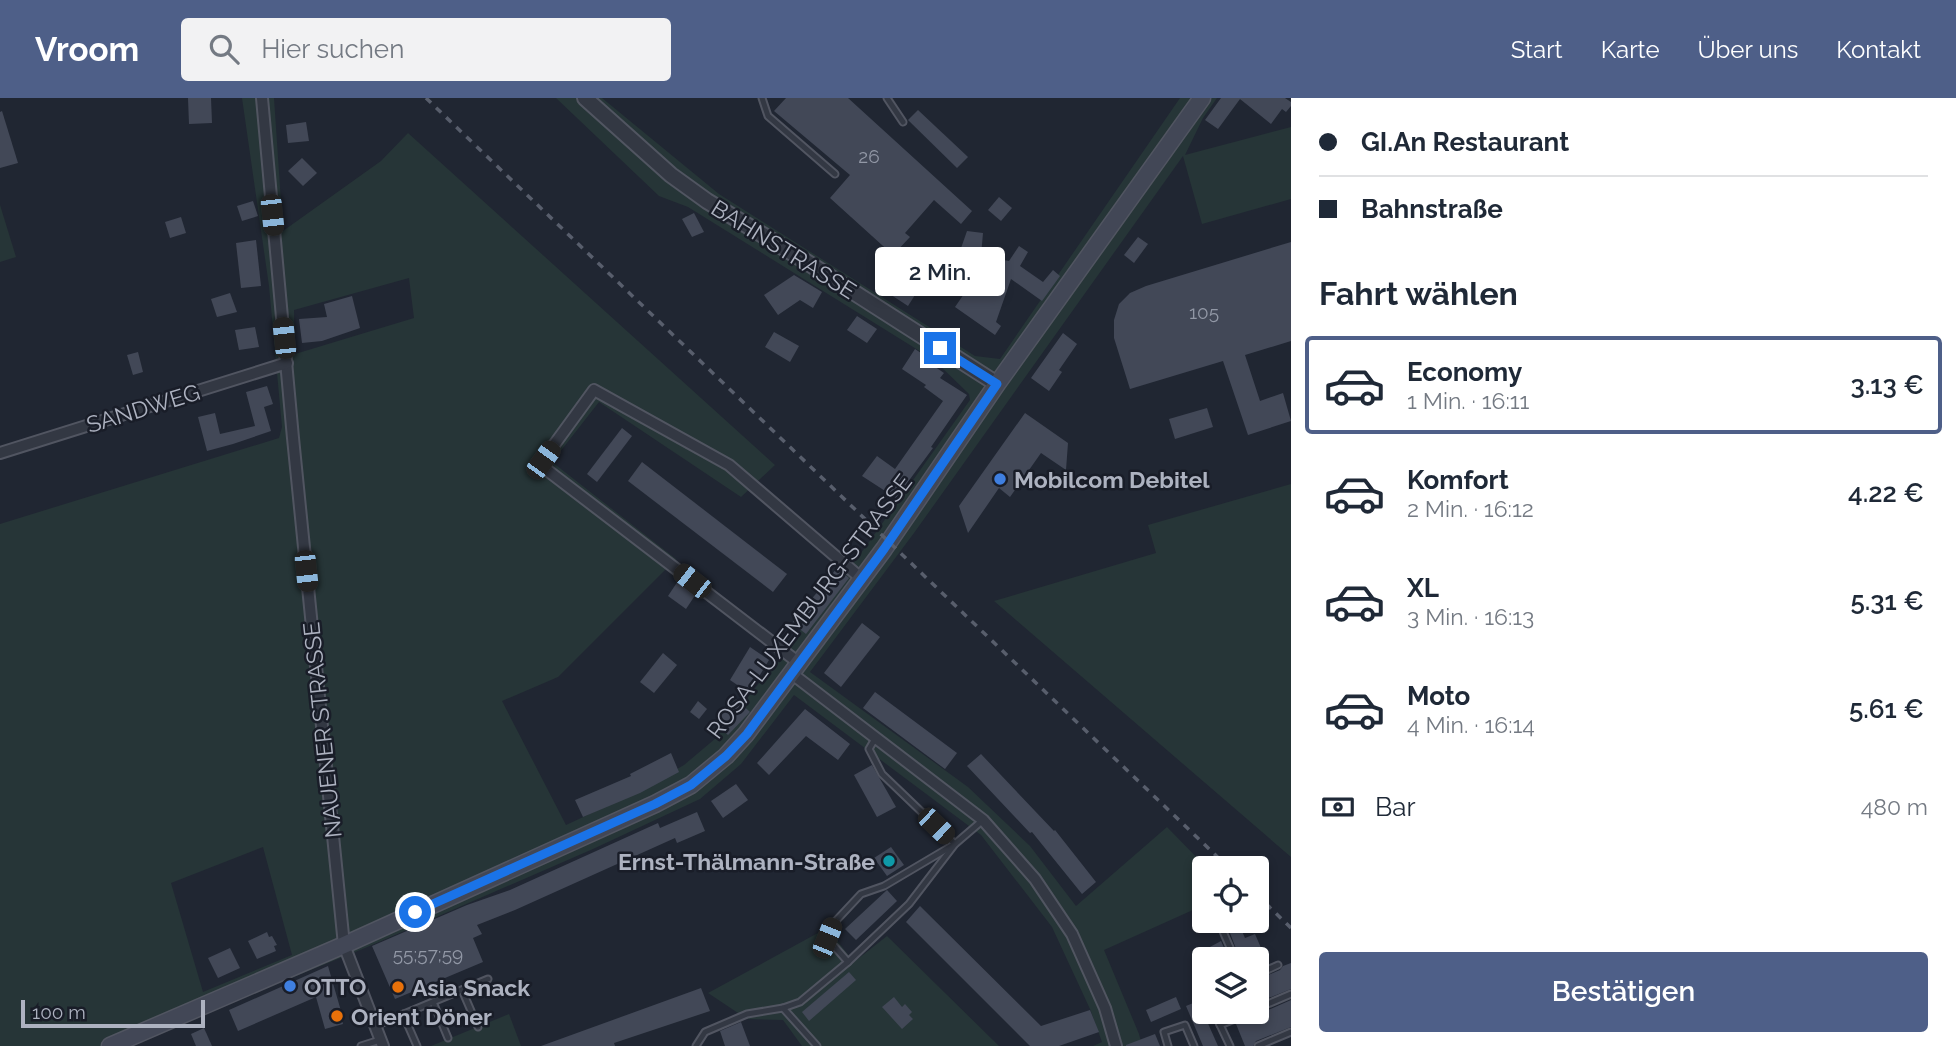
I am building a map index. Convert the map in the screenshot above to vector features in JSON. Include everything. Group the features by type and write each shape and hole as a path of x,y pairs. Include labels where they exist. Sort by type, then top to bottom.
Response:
{"main road":[{"name":"ROSA-LUXEMBURG-STRASSE","path":"110,1046 344,945 655,804 691,785 726,756 747,734 862,579 997,384 1202,98"}],"street":[{"name":"NAUENER STRASSE","path":"262,98 344,945 381,1043"},
{"name":"BAHNSTRASSE","path":"585,98 671,175 707,201 997,384"},
{"name":"SANDWEG","path":"0,453 287,363"},
{"path":"862,579 729,466 594,390 543,460 543,467 795,668 876,737 983,820 1035,879 1072,934 1105,1009 1114,1045"}],"lane":[{"path":"762,98 768,116 835,174"},
{"path":"887,98 903,121"},
{"path":"876,737 869,749 882,774 955,844"},
{"path":"848,962 827,938 832,925 861,894 884,886 955,844 983,820"},
{"path":"696,1046 705,1032 747,1014 800,1002 848,962 909,904 955,844"},
{"path":"1269,969 1279,965"},
{"path":"375,1026 488,979"},
{"path":"462,990 478,1027"},
{"path":"1269,1003 1291,994"},
{"path":"433,1002 448,1038"},
{"path":"783,1008 817,1046"},
{"path":"404,1014 417,1046"},
{"path":"1168,1046 1164,1032 1185,1025 1194,1046"},
{"path":"1220,1025 1230,1046"},
{"path":"1258,1046 1291,1032"},
{"path":"361,1046 381,1043"}],"shaded area":[{"path":"242,98 274,98 283,231 381,161 408,133 775,465 741,497 599,402 552,462 676,559 558,677 502,701 566,825 637,792 684,765 716,738 864,549 970,400 969,394 934,360 688,207 659,196 556,98 602,98 719,194 975,356 1000,359 1180,98 1217,98 1203,118 1185,155 1291,127 1291,199 1202,224 1183,156 914,533 810,672 968,787 1030,846 1076,906 1167,827 1195,856 1192,856 1192,910 1104,950 1142,1046 1093,1046 1102,1042 1090,1009 1052,927 981,835 794,695 741,764 700,799 593,849 133,1046 0,1046 0,524 279,438 282,427 269,286","holes":["409,278 414,318 295,354 294,310","263,847 292,955 203,992 171,883"]},
{"path":"0,205 16,257 0,262"},
{"path":"1291,484 1291,857 994,601 1156,553 1148,525"},
{"path":"827,928 854,962 887,936 999,1046 802,1046 783,1020 747,1019 708,993"},
{"path":"509,1014 521,1046 431,1046"}],"building":[{"path":"188,98 211,98 212,123 189,124"},
{"path":"786,98 848,98 972,211 961,224 934,200 905,233 910,237 893,255 830,198 850,175 774,111"},
{"path":"1221,98 1285,98 1291,102 1291,106 1286,112 1282,109 1271,124 1240,99 1218,129 1205,120"},
{"path":"918,110 968,157 957,168 908,120"},
{"path":"2,111 18,163 0,168 0,112"},
{"path":"306,122 309,141 288,143 286,125"},
{"path":"302,158 317,173 303,186 288,171"},
{"path":"999,197 1012,208 1001,221 988,210"},
{"path":"253,201 258,216 242,221 237,206"},
{"path":"694,213 704,232 692,237 682,219"},
{"path":"181,217 186,233 170,238 165,222"},
{"path":"967,231 983,233 981,256 1009,261 1019,246 1028,252 1020,266 1043,282 1053,270 1060,276 1042,301 1011,279 996,322 1001,326 995,335 955,307 966,291 948,283 953,273 930,263 941,247 960,251"},
{"path":"1138,237 1148,244 1134,263 1124,255"},
{"path":"256,240 261,286 241,288 236,243"},
{"path":"1291,242 1291,341 1245,355 1260,401 1283,393 1291,421 1248,435 1223,361 1130,389 1114,338 1114,320 1119,304 1130,293"},
{"path":"899,258 927,276 908,306 879,287"},
{"path":"794,275 822,292 813,308 800,300 778,315 764,295"},
{"path":"230,293 237,312 217,317 211,299"},
{"path":"352,296 360,328 322,341 302,343 299,319 327,317 324,304"},
{"path":"857,316 877,329 867,343 847,330"},
{"path":"255,327 259,347 239,350 235,330"},
{"path":"774,332 799,346 790,362 765,347"},
{"path":"1063,333 1077,344 1059,370 1062,372 1049,391 1031,378"},
{"path":"915,349 944,373 940,378 967,395 896,498 862,476 877,456 895,469 943,401 924,387 926,385 902,369"},
{"path":"138,352 143,372 133,375 127,355"},
{"path":"267,386 273,404 264,407 271,431 207,451 198,417 215,413 220,434 255,426 246,392"},
{"path":"1207,408 1213,427 1175,439 1169,419"},
{"name":"Mobilcom Debitel","path":"1025,413 1068,443 1066,470 1041,453 1010,497 999,488 968,533 959,506"},
{"path":"622,428 632,436 597,482 587,474"},
{"path":"642,462 787,574 773,592 628,481"},
{"path":"837,568 849,578 806,634 792,623"},
{"path":"678,581 696,594 686,609 668,596"},
{"path":"862,623 880,637 841,687 824,673"},
{"path":"750,647 769,660 749,693 730,680"},
{"path":"663,653 677,665 654,693 640,682"},
{"path":"875,692 957,753 945,769 863,708"},
{"path":"736,699 750,712 728,735 714,722"},
{"path":"698,701 707,709 699,719 690,712"},
{"path":"805,709 850,744 838,760 806,736 769,775 757,763"},
{"path":"671,753 679,772 640,793 583,817 575,800 631,776 630,774"},
{"path":"981,754 1055,830 1096,882 1082,894 1032,832 1030,833 967,766"},
{"path":"872,765 896,807 877,817 854,775"},
{"path":"736,784 748,800 723,818 711,801"},
{"path":"697,812 705,831 677,843 675,838 477,925 482,934 473,938 483,962 395,999 372,946 467,905 510,890 658,823 660,828"},
{"name":"Ernst-Thälmann-Straße","path":"891,847 904,865 887,876 874,858"},
{"path":"887,890 897,901 856,940 845,929"},
{"path":"920,906 1041,1026 1090,1010 1099,1032 1059,1046 1030,1046 906,922"},
{"path":"267,932 277,945 274,946 276,951 257,959 248,941"},
{"path":"1230,933 1243,933 1245,938 1255,934 1261,947 1235,947"},
{"path":"1221,941 1224,947 1210,947"},
{"path":"230,948 240,968 218,978 208,958"},
{"path":"1291,963 1291,989 1269,998 1269,975"},
{"path":"328,966 343,1024 325,1029 316,997 238,1031 229,1010"},
{"path":"849,972 856,980 809,1021 802,1012"},
{"path":"701,988 710,1011 614,1043 615,1046 541,1046"},
{"path":"894,997 902,1007 905,1004 912,1012 909,1015 913,1019 902,1029 882,1007"},
{"path":"1176,997 1181,1009 1151,1022 1146,1010"},
{"path":"1291,1000 1291,1027 1256,1041 1253,1046 1245,1046 1236,1024 1269,1024 1269,1010"},
{"path":"1192,1004 1192,1020 1186,1006"},
{"path":"741,1022 750,1046 725,1046 720,1031"},
{"path":"1194,1024 1208,1024 1218,1046 1203,1046"},
{"path":"204,1028 212,1046 196,1046 191,1034"},
{"path":"1155,1034 1160,1046 1126,1046 1126,1045"}],"railway":[{"path":"426,98 1216,856"},
{"path":"1269,907 1291,928"}],"place":[{"name":"Mobilcom Debitel","path":"1000,479"},
{"name":"Ernst-Thälmann-Straße","path":"889,861"},
{"name":"OTTO","path":"290,986"},
{"name":"Asia Snack","path":"398,987"},
{"name":"Orient Döner","path":"337,1016"}],"route":[{"path":"415,912 655,804 691,785 726,756 747,734 884,549 997,384 940,348"}]}
